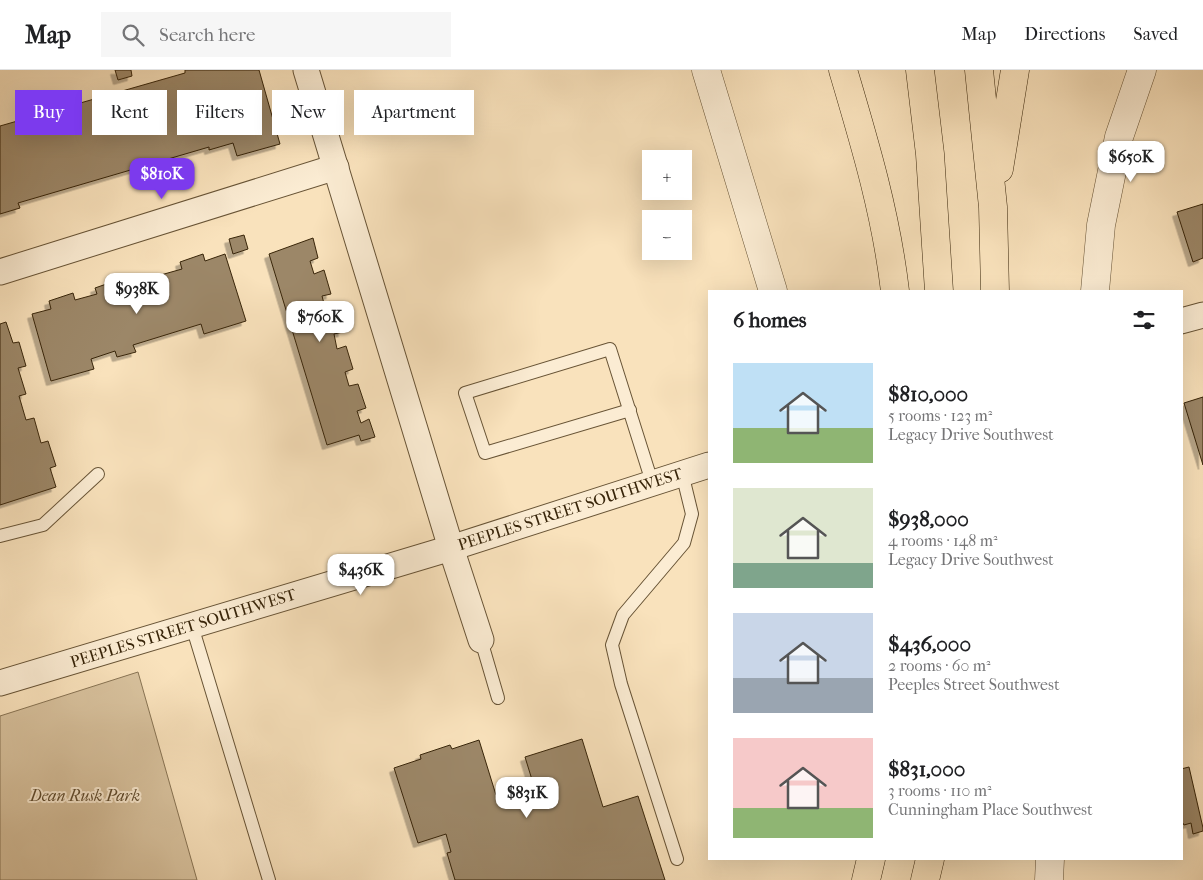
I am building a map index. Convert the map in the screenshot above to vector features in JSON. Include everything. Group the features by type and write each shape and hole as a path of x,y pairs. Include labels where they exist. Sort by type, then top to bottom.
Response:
{"highway":[{"path":"843,70 875,179 891,255 895,290"},
{"path":"920,70 930,154 939,290"},
{"path":"979,70 993,208 994,290"},
{"path":"993,208 1015,70"},
{"path":"866,880 871,860"},
{"path":"925,880 931,860"}],"street":[{"path":"306,70 451,548 481,640"},
{"path":"706,70 773,290"},
{"path":"1095,290 1101,225 1119,137 1142,70"},
{"path":"0,272 336,167"},
{"path":"1183,320 1203,315"},
{"name":"PEEPLES STREET SOUTHWEST","path":"0,682 451,548 652,482 708,466"},
{"path":"931,860 938,880"},
{"path":"1049,880 1050,860"}],"lane":[{"path":"630,410 485,453 465,393 610,348 630,410 652,482"},
{"path":"677,859 621,684 612,645 623,615 684,543 692,514 682,473"},
{"path":"0,536 43,525 98,474"},
{"path":"192,626 269,880"},
{"path":"481,640 498,698"}],"green space":[{"name":"Dean Rusk Park","path":"138,672 197,880 0,880 0,716"}],"building":[{"path":"115,70 131,70 132,76 118,80"},
{"path":"185,70 259,70 272,116 272,135 277,135 280,144 237,156 233,143 209,150 209,147 18,203 20,208 0,214 0,126 15,122 15,135 82,135 82,103 92,100 92,135 167,135 167,90 126,90 185,73"},
{"path":"1203,204 1203,258 1193,262 1177,212"},
{"path":"244,235 248,249 233,254 229,239"},
{"path":"313,238 318,258 310,261 314,274 324,270 331,294 322,296 326,311 336,308 343,332 334,334 337,349 346,346 353,369 345,372 349,386 358,384 366,408 357,411 361,423 369,419 375,437 361,441 359,435 327,445 269,254"},
{"path":"203,254 205,261 225,254 246,321 204,334 201,324 133,345 136,352 117,357 115,351 91,359 94,369 51,381 32,314 51,309 49,301 73,293 75,300 97,294 95,288 115,281 118,287 182,269 180,262"},
{"path":"6,322 13,343 19,342 26,366 18,368 26,394 19,396 26,420 34,418 41,443 48,441 56,466 50,468 56,487 0,505 0,324"},
{"path":"1203,397 1203,465 1184,403"},
{"path":"582,739 603,807 638,796 665,880 455,880 447,853 451,852 446,834 418,843 394,768 421,759 420,755 450,745 452,749 479,740 496,795 533,783 525,757"},
{"path":"1189,767 1203,828 1203,831 1193,834 1191,823 1184,825 1183,823 1183,768"}]}
